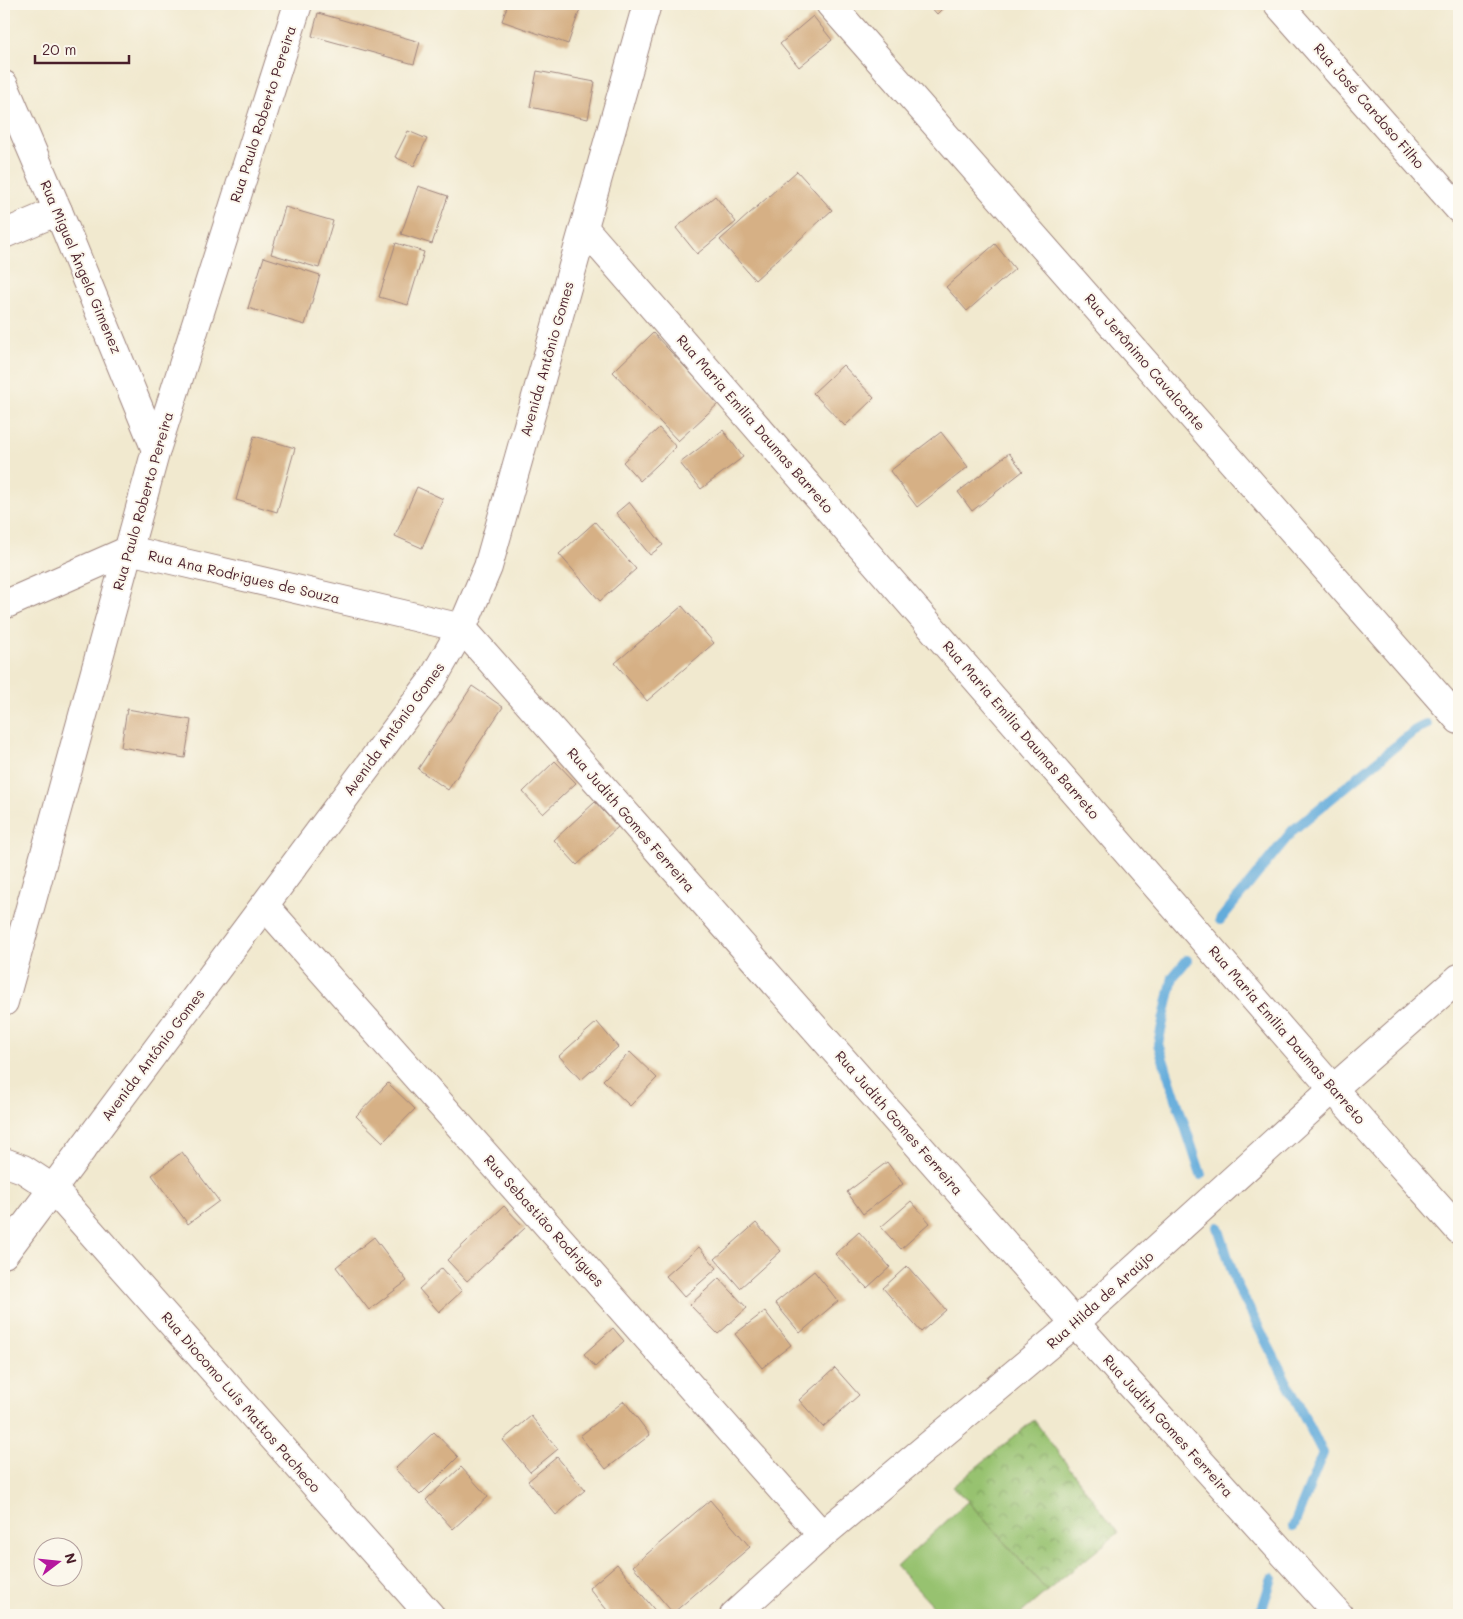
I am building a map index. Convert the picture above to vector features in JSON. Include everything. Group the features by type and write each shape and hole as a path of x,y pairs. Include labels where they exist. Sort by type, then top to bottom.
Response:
{"street":[{"name":"Rua Paulo Roberto Pereira","path":"4,1002 156,450 298,4"},
{"name":"Avenida Antônio Gomes","path":"4,1254 431,682 462,628 488,567 647,4"},
{"name":"Rua Jerônimo Cavalcante","path":"830,4 1459,720"},
{"name":"Rua José Cardoso Filho","path":"1278,4 1459,209"},
{"name":"Rua Miguel Ângelo Gimenez","path":"4,85 156,450"},
{"path":"4,234 58,211"},
{"name":"Rua Maria Emilia Daumas Barreto","path":"584,228 1333,1089 1459,1230"},
{"name":"Rua Ana Rodrigues de Souza","path":"4,605 129,550 462,628"},
{"name":"Rua Judith Gomes Ferreira","path":"462,628 1076,1323 1339,1615"},
{"name":"Rua Sebastião Rodrigues","path":"265,906 822,1535"},
{"name":"Rua Hilda de Araújo","path":"734,1615 822,1535 1076,1323 1333,1089 1459,978"},
{"name":"Rua Diocomo Luís Mattos Pacheco","path":"4,1162 23,1169 52,1188 430,1615"}],"green space":[{"path":"1034,1420 1118,1533 1047,1591 968,1501 952,1487"},
{"path":"968,1501 1047,1591 1019,1615 941,1615 897,1567"}],"building":[{"path":"508,4 565,4 580,9 568,44 502,21"},
{"path":"928,4 947,4 937,14"},
{"path":"318,13 420,42 414,64 312,36"},
{"path":"813,16 832,40 799,67 780,44"},
{"path":"537,71 595,82 588,119 530,107"},
{"path":"408,131 427,139 414,166 395,157"},
{"path":"797,171 832,210 755,280 720,240"},
{"path":"418,186 448,196 432,244 401,234"},
{"path":"715,196 736,222 697,254 676,228"},
{"path":"285,207 333,221 319,268 271,254"},
{"path":"396,243 424,252 408,305 379,297"},
{"path":"995,244 1015,269 967,311 946,287"},
{"path":"264,257 320,275 305,325 248,308"},
{"path":"653,333 719,403 678,441 613,372"},
{"path":"843,365 874,398 845,426 813,393"},
{"path":"659,428 676,447 640,481 623,462"},
{"path":"723,430 743,457 701,489 680,463"},
{"path":"941,432 968,467 917,507 890,471"},
{"path":"254,436 295,448 277,512 236,500"},
{"path":"1009,453 1023,471 972,511 958,492"},
{"path":"417,487 443,499 422,548 395,536"},
{"path":"629,502 663,545 650,555 616,513"},
{"path":"595,522 636,569 600,601 559,554"},
{"path":"682,606 714,643 647,701 615,663"},
{"path":"472,686 503,707 448,790 418,769"},
{"path":"127,709 191,720 185,758 121,747"},
{"path":"555,761 576,783 543,814 523,792"},
{"path":"595,802 618,827 577,865 554,840"},
{"path":"597,1022 618,1047 581,1080 559,1056"},
{"path":"630,1052 657,1078 630,1106 603,1080"},
{"path":"388,1083 415,1109 383,1142 356,1116"},
{"path":"182,1152 219,1201 188,1224 152,1175"},
{"path":"887,1162 903,1184 863,1214 847,1192"},
{"path":"911,1201 930,1223 901,1249 881,1227"},
{"path":"504,1206 525,1228 467,1281 447,1260"},
{"path":"756,1223 781,1251 740,1288 715,1259"},
{"path":"859,1232 890,1267 867,1288 835,1254"},
{"path":"374,1237 407,1281 369,1310 336,1267"},
{"path":"699,1247 717,1268 684,1297 666,1276"},
{"path":"907,1266 946,1310 921,1332 883,1288"},
{"path":"442,1268 462,1291 439,1312 419,1289"},
{"path":"814,1271 838,1301 800,1333 775,1303"},
{"path":"719,1278 747,1308 718,1334 690,1305"},
{"path":"765,1311 791,1345 762,1368 735,1334"},
{"path":"613,1328 624,1341 595,1367 584,1354"},
{"path":"835,1368 859,1395 823,1427 799,1400"},
{"path":"624,1401 650,1435 606,1469 580,1436"},
{"path":"531,1416 558,1449 530,1472 503,1440"},
{"path":"434,1432 458,1457 420,1495 395,1469"},
{"path":"557,1457 585,1490 556,1515 528,1481"},
{"path":"461,1467 488,1497 453,1529 426,1500"},
{"path":"710,1500 750,1547 673,1613 633,1566"},
{"path":"617,1564 657,1613 655,1615 611,1615 589,1588"}],"waterway":[{"path":"1220,920 1293,830 1414,731 1427,724"},
{"path":"1187,960 1173,977 1158,1044 1201,1175"},
{"path":"1218,1227 1236,1283 1323,1453 1293,1527"},
{"path":"1260,1615 1272,1578"}]}
